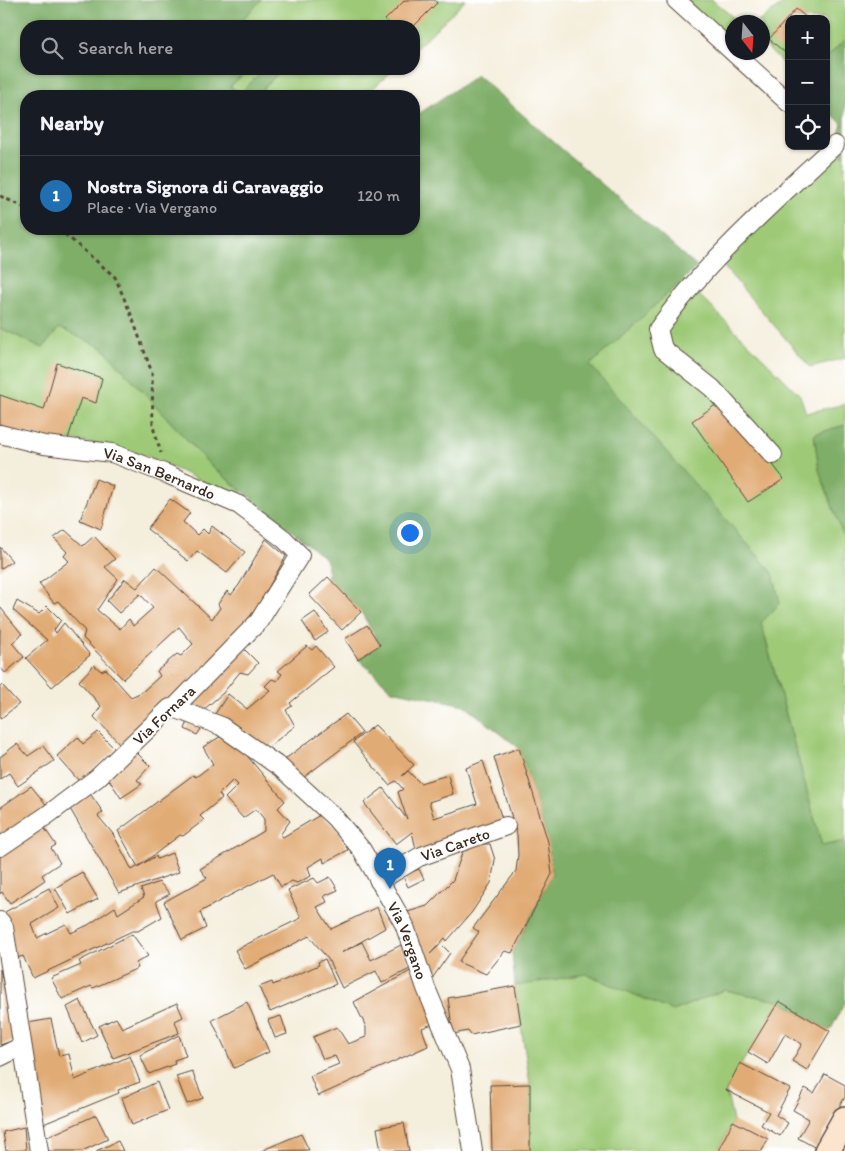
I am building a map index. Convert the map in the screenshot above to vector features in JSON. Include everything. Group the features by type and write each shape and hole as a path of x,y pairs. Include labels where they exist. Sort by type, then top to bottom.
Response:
{"main road":[{"path":"827,1151 845,1120"}],"street":[{"path":"676,0 785,99"},
{"path":"773,455 712,388 663,349 658,329 675,305 717,257 835,146"},
{"name":"Via San Bernardo","path":"0,434 44,445 112,452 239,505 284,539 300,555"},
{"name":"Via Fornara","path":"0,847 97,778 170,708 174,708 259,621 300,555"},
{"name":"Via Vergano","path":"174,708 221,726 281,768 335,818 362,850 404,924 426,988 460,1069 473,1151"},
{"name":"Via Careto","path":"379,880 419,857 506,826"},
{"path":"0,920 4,927 38,1151"},
{"path":"0,1057 22,1046"}],"path":[{"path":"0,196 20,205"},
{"path":"66,235 115,277 152,373 153,427 169,475"}],"green space":[{"path":"0,0 261,0 242,20 20,20 20,75 242,75 230,86 236,90 20,90 20,235 420,235 420,113 477,75 697,267 590,365 773,573 780,603 761,623 822,846 845,841 845,1002 830,1031 779,1001 724,990 673,1011 586,974 515,986 512,953 552,874 548,842 519,748 464,705 392,690 358,659 380,644 361,612 328,577 326,559 208,463 103,348 59,328 43,348 0,328"},
{"path":"261,0 466,0 420,44 420,20 242,20"},
{"path":"686,0 712,0 730,15 725,15 725,35"},
{"path":"788,0 845,0 845,40 830,54 830,15 785,15 785,66 770,51 770,15 768,15"},
{"path":"845,40 845,157 835,145 842,124 830,112 830,54"},
{"path":"243,75 258,75 243,90 235,90 230,87"},
{"path":"258,75 276,75 263,89 243,90"},
{"path":"276,75 388,75 371,90 262,90"},
{"path":"835,145 845,157 845,358 810,367 712,253"},
{"path":"683,279 800,395 806,413 845,404 845,425 814,435 819,470 845,540 845,841 822,846 761,622 780,603 590,365"},
{"path":"59,327 103,348 208,463 241,491 241,499 147,456 114,447 0,428 0,328 43,348"},
{"path":"845,425 845,540 819,470 814,434"},
{"path":"586,974 673,1011 724,990 779,1001 726,1090 733,1121 718,1151 530,1151 530,1084 515,986"}],"building":[{"path":"405,0 435,0 437,3 420,20 385,20"},
{"path":"796,9 803,15 791,15"},
{"path":"785,21 785,53 770,38"},
{"path":"57,363 102,378 96,403 81,398 67,442 0,428 0,395 44,410"},
{"path":"723,400 784,479 748,502 692,421"},
{"path":"96,479 113,486 101,529 80,520"},
{"path":"170,499 190,513 183,522 197,535 203,529 208,534 212,526 245,552 227,573 197,551 188,561 147,529"},
{"path":"65,530 83,546 94,536 115,559 105,567 118,579 97,610 120,629 129,619 133,626 153,608 140,594 119,613 107,601 125,579 137,588 156,567 212,619 220,608 218,604 227,591 231,595 239,585 266,539 286,556 261,601 246,622 211,661 122,746 94,717 101,706 79,681 94,665 101,671 106,669 131,697 142,692 160,676 157,671 177,654 181,656 193,644 179,627 123,679 83,638 85,631 58,601 54,603 39,584 69,561 64,556 67,552 54,538"},
{"path":"0,547 12,561 0,569"},
{"path":"328,577 361,612 342,630 309,595"},
{"path":"17,601 39,614 47,606 61,620 54,630 56,633 64,623 90,655 52,687 26,658 47,640 13,610"},
{"path":"0,607 22,634 12,643 24,657 5,673 0,667"},
{"path":"315,612 328,632 315,641 302,621"},
{"path":"367,625 380,645 358,659 345,639"},
{"path":"238,643 258,663 248,674 240,672 223,693 202,711 187,700"},
{"path":"307,646 312,650 316,646 334,667 290,703 292,706 286,710 295,726 266,749 248,733 213,717 228,694 247,709 270,690 265,686 272,679 277,681 282,674 278,671"},
{"path":"2,685 19,704 0,719 0,687"},
{"path":"346,714 362,733 299,781 281,762"},
{"path":"190,717 205,723 197,735 185,729"},
{"path":"375,725 414,765 402,776 408,771 420,783 448,775 453,794 429,802 434,818 477,804 466,768 483,761 503,822 417,853 412,832 396,844 364,803 383,788 407,819 398,792 403,789 396,781 389,785 353,742"},
{"path":"98,732 116,750 79,781 57,756 78,737 83,744"},
{"path":"223,735 242,750 285,801 278,808 290,821 280,835 283,837 320,815 336,827 348,850 324,863 323,858 308,867 311,876 297,883 292,881 281,887 273,873 227,897 200,912 206,928 182,940 164,902 207,878 200,869 264,831 264,819 256,809 243,818 225,798 238,785 233,780 219,794 222,798 200,816 204,820 183,836 180,835 138,867 118,831 193,775 196,777 213,764 203,747"},
{"path":"17,744 28,756 43,746 54,761 18,786 9,773 0,779 0,757"},
{"path":"132,748 150,766 137,780 142,784 121,798 106,775"},
{"path":"519,748 548,842 552,874 512,953 505,951 486,974 458,962 479,932 473,928 516,871 518,855 517,835 494,757"},
{"path":"31,786 49,808 0,839 0,808"},
{"path":"88,791 103,812 98,816 113,834 132,870 156,856 157,859 172,853 179,872 119,893 69,807"},
{"path":"43,826 56,845 51,848 60,863 42,875 45,880 10,903 2,892 0,894 0,854"},
{"path":"465,844 490,844 495,860 491,883 472,912 447,941 445,938 430,954 441,944 450,953 431,980 423,962 426,959 401,914 427,906 453,880"},
{"path":"387,848 395,858 382,868 374,858"},
{"path":"419,869 424,879 408,887 403,876"},
{"path":"82,872 98,899 70,914 55,888"},
{"path":"330,877 338,890 324,896 327,902 317,907 331,929 377,907 385,928 341,953 362,942 371,960 401,945 412,968 382,983 376,971 342,988 328,959 309,936 245,969 235,950 301,918 288,890 314,878 318,883"},
{"path":"159,882 170,894 156,901 162,917 138,931 132,931 33,978 23,956 14,959 5,912 49,888 59,908 32,924 37,938 66,924 71,933 88,925 115,907 118,914 144,897 141,889"},
{"path":"132,934 148,956 136,963 138,968 93,988 91,986 62,999 51,978 81,965 79,961"},
{"path":"325,959 336,984 270,1012 259,987 272,982 273,985 319,965 318,962"},
{"path":"416,968 440,1021 422,1028 428,1046 318,1096 310,1076 339,1064 335,1056 323,1059 313,1037 337,1027 348,1044 366,1037 366,1027 354,1002"},
{"path":"0,969 9,1008 21,1038 0,1045"},
{"path":"515,986 521,1024 471,1035 468,1031 453,1034 448,998"},
{"path":"80,1000 97,1035 82,1043 67,1007"},
{"path":"779,1001 830,1031 807,1070 792,1061 802,1044 785,1034 768,1064 748,1052"},
{"path":"247,1002 269,1052 234,1068 212,1020"},
{"path":"177,1003 183,1017 175,1021 179,1033 113,1058 99,1026 116,1018 122,1028"},
{"path":"281,1016 287,1034 275,1038 268,1020"},
{"path":"51,1019 59,1056 69,1054 75,1080 130,1056 140,1082 118,1090 119,1093 41,1125 22,1024"},
{"path":"179,1035 186,1056 174,1060 175,1064 149,1074 140,1055"},
{"path":"740,1063 790,1089 776,1115 788,1123 780,1136 761,1125 769,1112 726,1090"},
{"path":"192,1071 203,1098 187,1104 176,1076"},
{"path":"825,1074 845,1085 845,1097 816,1148 798,1138 809,1119 793,1110 805,1088 814,1093"},
{"path":"157,1082 168,1110 132,1125 122,1098"},
{"path":"530,1084 530,1151 492,1151 490,1085"},
{"path":"96,1115 108,1139 82,1151 48,1151 45,1138"},
{"path":"733,1121 768,1139 762,1151 718,1151"},
{"path":"404,1123 409,1151 381,1151 377,1128"},
{"path":"24,1127 26,1150 6,1151 3,1132"},
{"path":"301,1134 309,1150 261,1151 291,1138"},
{"path":"118,1141 123,1151 96,1151"}],"place":[{"name":"Nostra Signora di Caravaggio","path":"390,889"}]}
